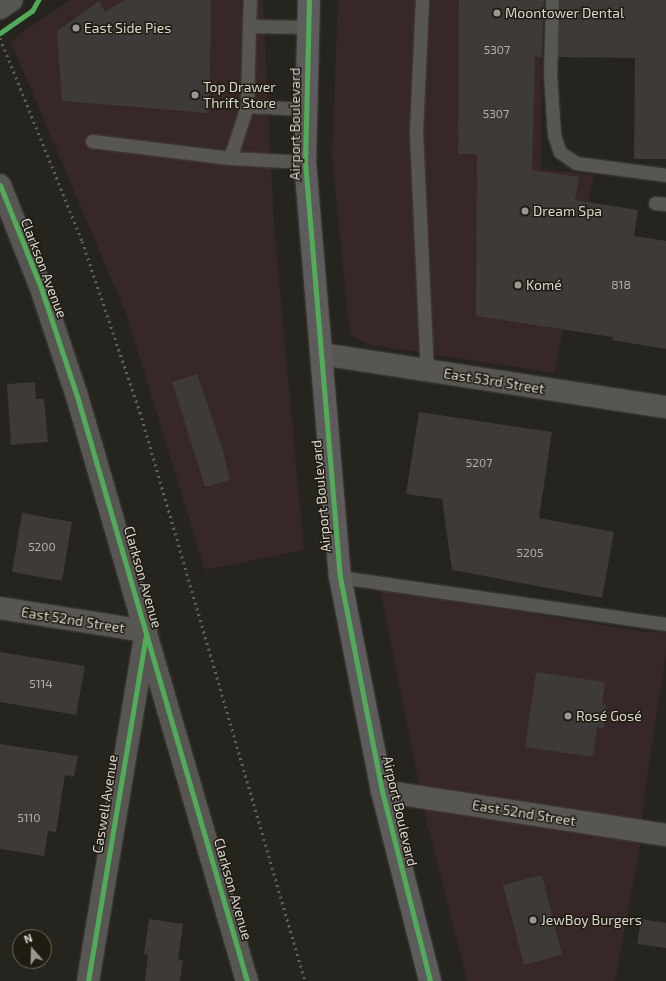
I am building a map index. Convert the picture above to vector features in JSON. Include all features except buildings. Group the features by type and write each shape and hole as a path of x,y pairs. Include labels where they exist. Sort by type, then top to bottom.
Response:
{"main road":[{"path":"298,0 308,24"},
{"name":"Airport Boulevard","path":"309,0 305,109 305,162 340,576 382,791 430,981"}],"street":[{"path":"0,8 12,0"},
{"name":"Clarkson Avenue","path":"0,185 41,288 77,396 247,981"},
{"name":"East 53rd Street","path":"322,354 666,407"},
{"name":"East 52nd Street","path":"0,608 146,631"},
{"name":"Caswell Avenue","path":"88,981 146,631"},
{"name":"East 52nd Street","path":"382,791 666,834"}],"lane":[{"path":"230,158 247,106 250,0"},
{"path":"422,0 416,132 427,370"},
{"path":"552,0 550,74 554,135 560,152 576,163 666,175"},
{"path":"249,26 308,24"},
{"path":"247,106 305,109"},
{"path":"92,142 230,158 305,162"},
{"path":"340,576 666,624"}],"shaded area":[{"path":"71,0 263,0 274,226 304,550 205,570 127,316 11,42 27,29"},
{"path":"338,0 542,0 541,169 594,175 554,373 370,345 350,334 332,156"},
{"path":"380,589 638,631 666,633 666,654 645,790 640,846 615,981 467,981 424,811"}],"railway":[{"path":"0,38 82,241 140,412 305,981"}],"cycle path":[{"path":"0,33 32,11 38,0"},
{"path":"309,0 305,162 340,577 382,791 430,981"},
{"path":"0,185 41,288 77,396 247,981"},
{"path":"88,981 146,634"}],"place":[{"name":"Moontower Dental","path":"497,13"},
{"name":"East Side Pies","path":"76,28"},
{"name":"Top Drawer Thrift Store","path":"195,95"},
{"name":"Dream Spa","path":"525,211"},
{"name":"Komé","path":"518,285"},
{"name":"Rosé Gosé","path":"568,716"},
{"name":"JewBoy Burgers","path":"533,920"}]}
